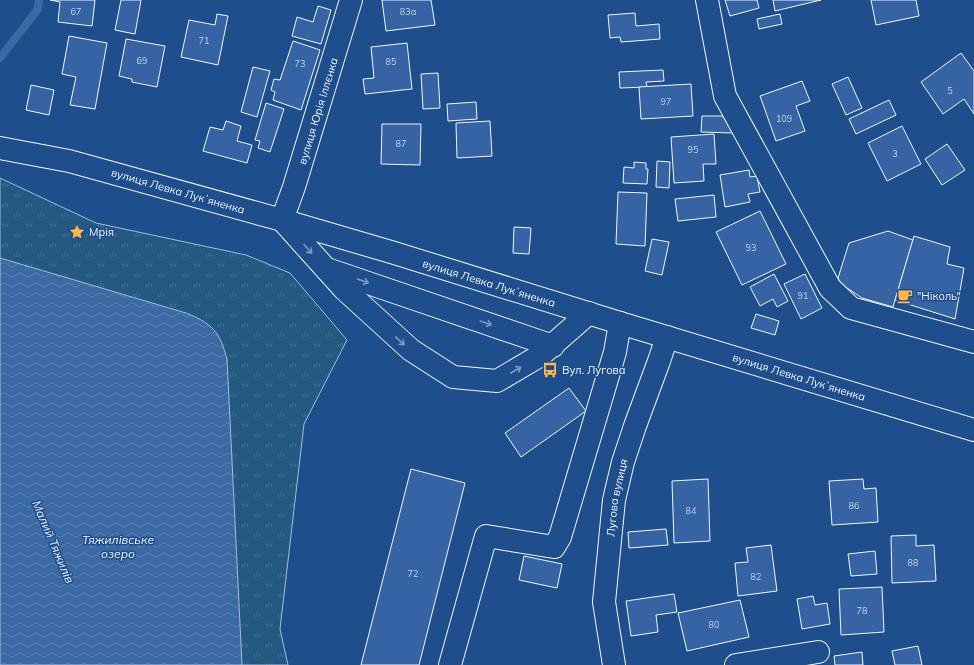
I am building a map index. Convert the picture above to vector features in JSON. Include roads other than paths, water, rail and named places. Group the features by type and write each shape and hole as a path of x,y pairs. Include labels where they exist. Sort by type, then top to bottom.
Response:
{"main road":[{"name":"вулиця Юрія Іллєнка","path":"282,220 294,187 351,0"},
{"path":"707,0 725,96 830,288 851,308 974,342"},
{"name":"вулиця Левка Лукʼяненка","path":"0,148 69,161 282,220 974,430"},
{"path":"282,220 344,289 410,350 453,377 497,380 541,355 589,314"},
{"path":"326,269 553,346"},
{"path":"450,665 486,536 554,547 560,537 615,352 620,323"},
{"name":"Лугова вулиця","path":"614,665 604,602 614,500 635,426 667,337"},
{"path":"736,665 818,652"}],"water":[{"name":"Тяжилівське озеро","path":"0,258 186,313 209,325 218,335 227,359 242,665 0,665"}],"waterway":[{"name":"Малий Тяжилів","path":"0,58 38,9 39,0"}],"place":[{"name":"Мрія","path":"77,232"},
{"name":"\"Ніколь\"","path":"905,296"},
{"name":"Вул. Лугова","path":"550,370"}]}
